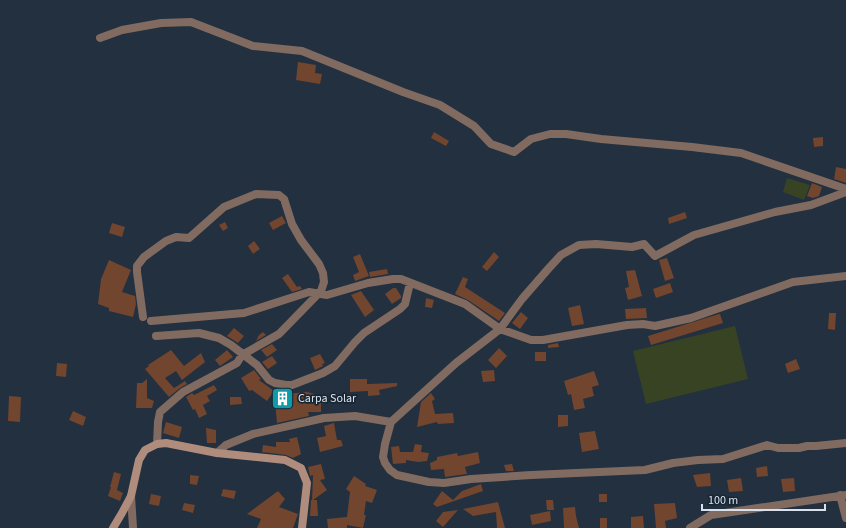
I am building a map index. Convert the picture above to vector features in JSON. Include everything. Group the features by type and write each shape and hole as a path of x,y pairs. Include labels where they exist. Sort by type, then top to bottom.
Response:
{"main road":[{"path":"112,528 131,496 139,460 145,450 157,444 166,443 217,453 285,460 301,468 307,483 302,528"}],"street":[{"path":"100,38 110,33 122,30 161,23 191,22 253,46 302,51 403,92 440,105 474,126 491,144 514,152 531,139 550,134 566,134 601,139 692,147 741,153 846,190"},
{"path":"846,190 811,205 775,212 694,235 655,256 644,244 632,247 596,244 579,245 562,255 548,268 500,328 456,363 391,422 383,457 390,470 396,475 429,482 444,483 471,479 646,470 673,463 723,459 767,446 778,448 799,448 846,443"},
{"path":"157,444 160,412 184,392 237,363 242,354 279,334 318,294 322,291 324,282 323,273 319,264 301,240 292,224 284,199 279,195 256,194 224,207 189,238 176,237 166,241 144,257 137,266 137,272 147,319 244,313 309,292 318,294 326,295 368,283 401,279 465,304 500,328 531,340 543,340 628,325 643,324 655,326 691,318 794,282 846,276"},
{"path":"156,336 199,333 209,334 230,345 257,365 269,380 275,383 292,385 323,373 335,366 364,333 400,310 405,304 410,283"},
{"path":"217,453 226,445 254,434 324,418 355,416 391,422"},
{"path":"690,528 711,516 843,495 843,510 846,518"},
{"path":"131,496 133,528"}],"green space":[{"path":"787,178 810,185 804,200 783,192"},
{"path":"735,326 748,379 646,404 633,351"}],"building":[{"path":"298,62 316,65 315,73 322,74 320,84 296,80"},
{"path":"434,132 449,141 446,146 431,138"},
{"path":"823,137 823,146 814,147 813,138"},
{"path":"836,167 846,169 846,183 834,179"},
{"path":"812,183 822,187 819,196 813,198 807,196"},
{"path":"685,212 687,218 669,224 668,218"},
{"path":"282,216 286,223 273,230 269,223"},
{"path":"225,222 228,228 223,231 219,225"},
{"path":"112,223 125,227 122,237 109,233"},
{"path":"254,241 260,249 253,254 248,246"},
{"path":"494,252 499,257 487,271 482,267"},
{"path":"360,254 369,276 355,281 353,275 359,272 353,257"},
{"path":"667,258 674,278 665,281 659,260"},
{"path":"109,260 131,270 122,292 135,296 136,304 133,317 109,311 109,308 98,304 101,279"},
{"path":"387,269 388,274 370,277 369,272"},
{"path":"635,270 642,296 628,300 625,288 629,287 626,271"},
{"path":"288,274 297,287 300,286 302,289 292,292 282,278"},
{"path":"463,277 468,279 465,287 505,313 499,321 468,300 455,294"},
{"path":"670,283 673,292 656,298 653,289"},
{"path":"393,288 396,288 401,298 392,304 385,294"},
{"path":"361,291 374,310 365,317 351,295"},
{"path":"426,298 434,300 432,308 425,307"},
{"path":"580,305 584,324 572,326 568,308"},
{"path":"646,308 647,318 626,319 625,309"},
{"path":"521,312 528,318 520,329 512,323"},
{"path":"829,313 836,313 835,330 828,329"},
{"path":"720,314 723,323 651,345 648,336"},
{"path":"234,328 244,336 238,343 227,336"},
{"path":"263,332 266,335 256,341 259,335"},
{"path":"558,343 559,347 548,348 548,345"},
{"path":"272,344 277,350 267,357 261,350"},
{"path":"499,348 507,356 496,368 488,360"},
{"path":"171,350 184,366 201,353 205,362 182,380 176,371 165,378 174,388 185,381 187,384 169,397 145,369 149,366 148,365"},
{"path":"227,350 233,357 220,366 215,360"},
{"path":"535,352 546,352 546,361 535,361"},
{"path":"320,354 325,363 322,364 323,366 315,370 310,358"},
{"path":"272,356 277,363 268,369 262,362"},
{"path":"796,359 800,369 788,373 785,364"},
{"path":"57,363 67,364 66,377 56,376"},
{"path":"254,370 261,379 259,380 274,391 267,401 252,390 249,391 241,378"},
{"path":"494,370 495,381 483,382 481,371"},
{"path":"594,371 599,385 592,387 594,396 583,399 585,408 574,410 571,394 568,395 564,381"},
{"path":"147,379 147,398 154,401 152,408 136,408 137,383 142,383"},
{"path":"350,379 367,379 367,384 397,383 397,386 379,390 380,395 368,396 368,391 350,392"},
{"path":"214,385 217,390 207,396 210,401 203,405 207,414 199,418 195,409 193,410 186,397 192,393 194,395"},
{"path":"274,391 285,394 307,392 326,397 325,404 321,403 321,412 308,412 309,416 277,423"},
{"path":"431,393 435,399 432,401 435,414 453,413 454,423 438,424 437,422 417,427 421,402"},
{"path":"9,396 21,397 20,422 8,421"},
{"path":"230,397 241,397 242,404 230,405"},
{"path":"73,411 86,417 83,426 69,420"},
{"path":"558,415 568,415 568,426 558,427"},
{"path":"166,422 182,427 179,438 163,433"},
{"path":"334,423 337,440 341,440 343,446 320,452 317,438 326,436 324,426"},
{"path":"206,428 216,430 216,443 207,443"},
{"path":"595,431 599,449 582,452 579,433"},
{"path":"297,437 301,454 293,458 286,455 262,452 263,445 276,447 276,442 290,442 289,439"},
{"path":"415,444 422,445 421,452 429,453 427,461 418,462 406,460 406,463 393,464 391,447 399,446 400,452 413,452"},
{"path":"478,452 480,463 465,467 467,474 445,477 444,469 431,470 430,463 437,460 437,457 457,453 458,456"},
{"path":"321,464 325,479 320,480 327,490 313,500 317,500 318,516 310,516 313,475 310,476 308,467"},
{"path":"512,464 514,471 506,471 504,465"},
{"path":"767,466 768,476 757,477 756,468"},
{"path":"114,472 121,474 117,490 123,493 120,501 108,496"},
{"path":"710,473 711,486 697,487 693,475"},
{"path":"190,475 199,476 197,485 190,484"},
{"path":"354,476 366,484 365,486 377,490 372,503 366,501 364,515 366,515 363,528 347,525 347,528 328,528 327,519 347,517 350,492 346,489"},
{"path":"741,478 743,491 729,492 727,480"},
{"path":"794,478 795,491 783,492 781,479"},
{"path":"481,484 483,491 437,507 433,504 442,491 453,500 462,491"},
{"path":"223,489 236,491 234,499 221,496"},
{"path":"278,491 285,499 279,507 298,514 293,528 257,528 261,519 247,514"},
{"path":"151,494 161,496 159,506 149,504"},
{"path":"599,494 607,494 607,502 599,502"},
{"path":"546,500 553,500 554,510 547,510"},
{"path":"498,502 505,528 497,528 496,512 473,516 463,509"},
{"path":"184,503 195,505 193,513 182,510"},
{"path":"675,503 677,518 665,521 666,528 656,528 654,504"},
{"path":"575,507 579,528 564,528 563,508"},
{"path":"458,510 443,527 436,521 443,512"},
{"path":"550,511 551,521 532,525 530,515"},
{"path":"643,516 644,528 631,528 631,517"},
{"path":"600,518 607,518 607,528 600,528"}],"place":[{"name":"Carpa Solar","path":"283,398"}]}
